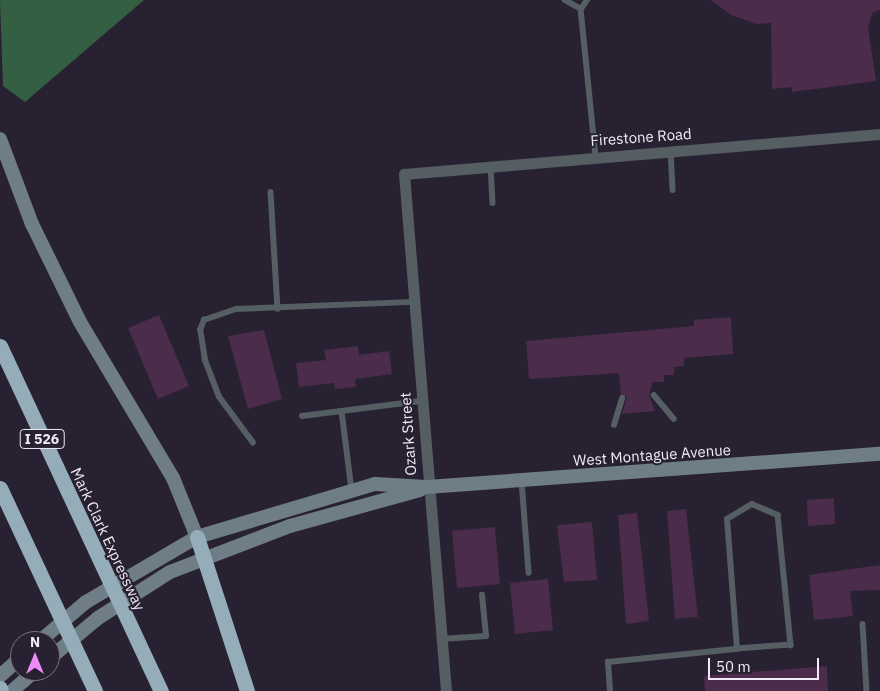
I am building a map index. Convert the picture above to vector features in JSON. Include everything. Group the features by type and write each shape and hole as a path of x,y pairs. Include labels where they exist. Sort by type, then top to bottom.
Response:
{"highway":[{"name":"Mark Clark Expressway","path":"0,346 85,532 161,691"},
{"path":"0,488 95,691"},
{"path":"197,537 247,691"}],"main road":[{"path":"0,139 32,224 71,304 173,478 197,537"},
{"name":"West Montague Avenue","path":"52,631 86,602 197,537 375,484 427,488 880,454"},
{"name":"West Montague Avenue","path":"60,650 98,618 170,572 204,556 427,488"},
{"path":"0,676 10,667"},
{"path":"12,691 24,681"}],"street":[{"name":"Firestone Road","path":"404,174 596,156 880,134"},
{"name":"Ozark Street","path":"404,174 427,488 446,691"}],"lane":[{"path":"565,0 581,9"},
{"path":"587,0 581,9 596,156"},
{"path":"671,150 673,190"},
{"path":"491,165 493,203"},
{"path":"271,192 278,309"},
{"path":"253,443 219,397 205,360 200,330 211,315 236,309 278,309 413,302"},
{"path":"654,395 674,419"},
{"path":"614,425 622,398"},
{"path":"302,416 420,401"},
{"path":"342,411 352,490"},
{"path":"522,480 529,573"},
{"path":"610,691 608,662 791,645 778,515 752,504 726,518 736,649"},
{"path":"441,639 486,636 482,594"},
{"path":"863,624 867,691"}],"green space":[{"path":"0,0 144,0 25,102 3,86"}],"building":[{"path":"711,0 880,0 880,10 873,12 868,27 876,81 792,92 792,87 772,89 771,23 757,24 731,15"},
{"path":"159,315 189,386 158,399 128,328"},
{"path":"731,317 733,354 684,358 684,366 674,367 674,375 664,375 664,382 653,382 649,395 655,411 622,414 627,397 621,394 619,373 529,379 526,341 694,326 694,320"},
{"path":"264,330 282,399 248,409 228,336"},
{"path":"358,346 359,355 389,351 392,374 355,379 356,387 335,389 334,383 299,387 296,363 326,360 324,350"},
{"path":"834,498 835,524 808,526 807,500"},
{"path":"686,509 698,617 675,619 667,511"},
{"path":"637,513 649,621 626,624 618,515"},
{"path":"592,522 597,580 564,582 557,525"},
{"path":"495,527 500,584 457,588 452,531"},
{"path":"880,565 880,590 850,591 853,616 814,620 809,575"},
{"path":"548,579 553,630 515,634 510,583"},
{"path":"827,666 828,691 705,691 704,676"}]}
